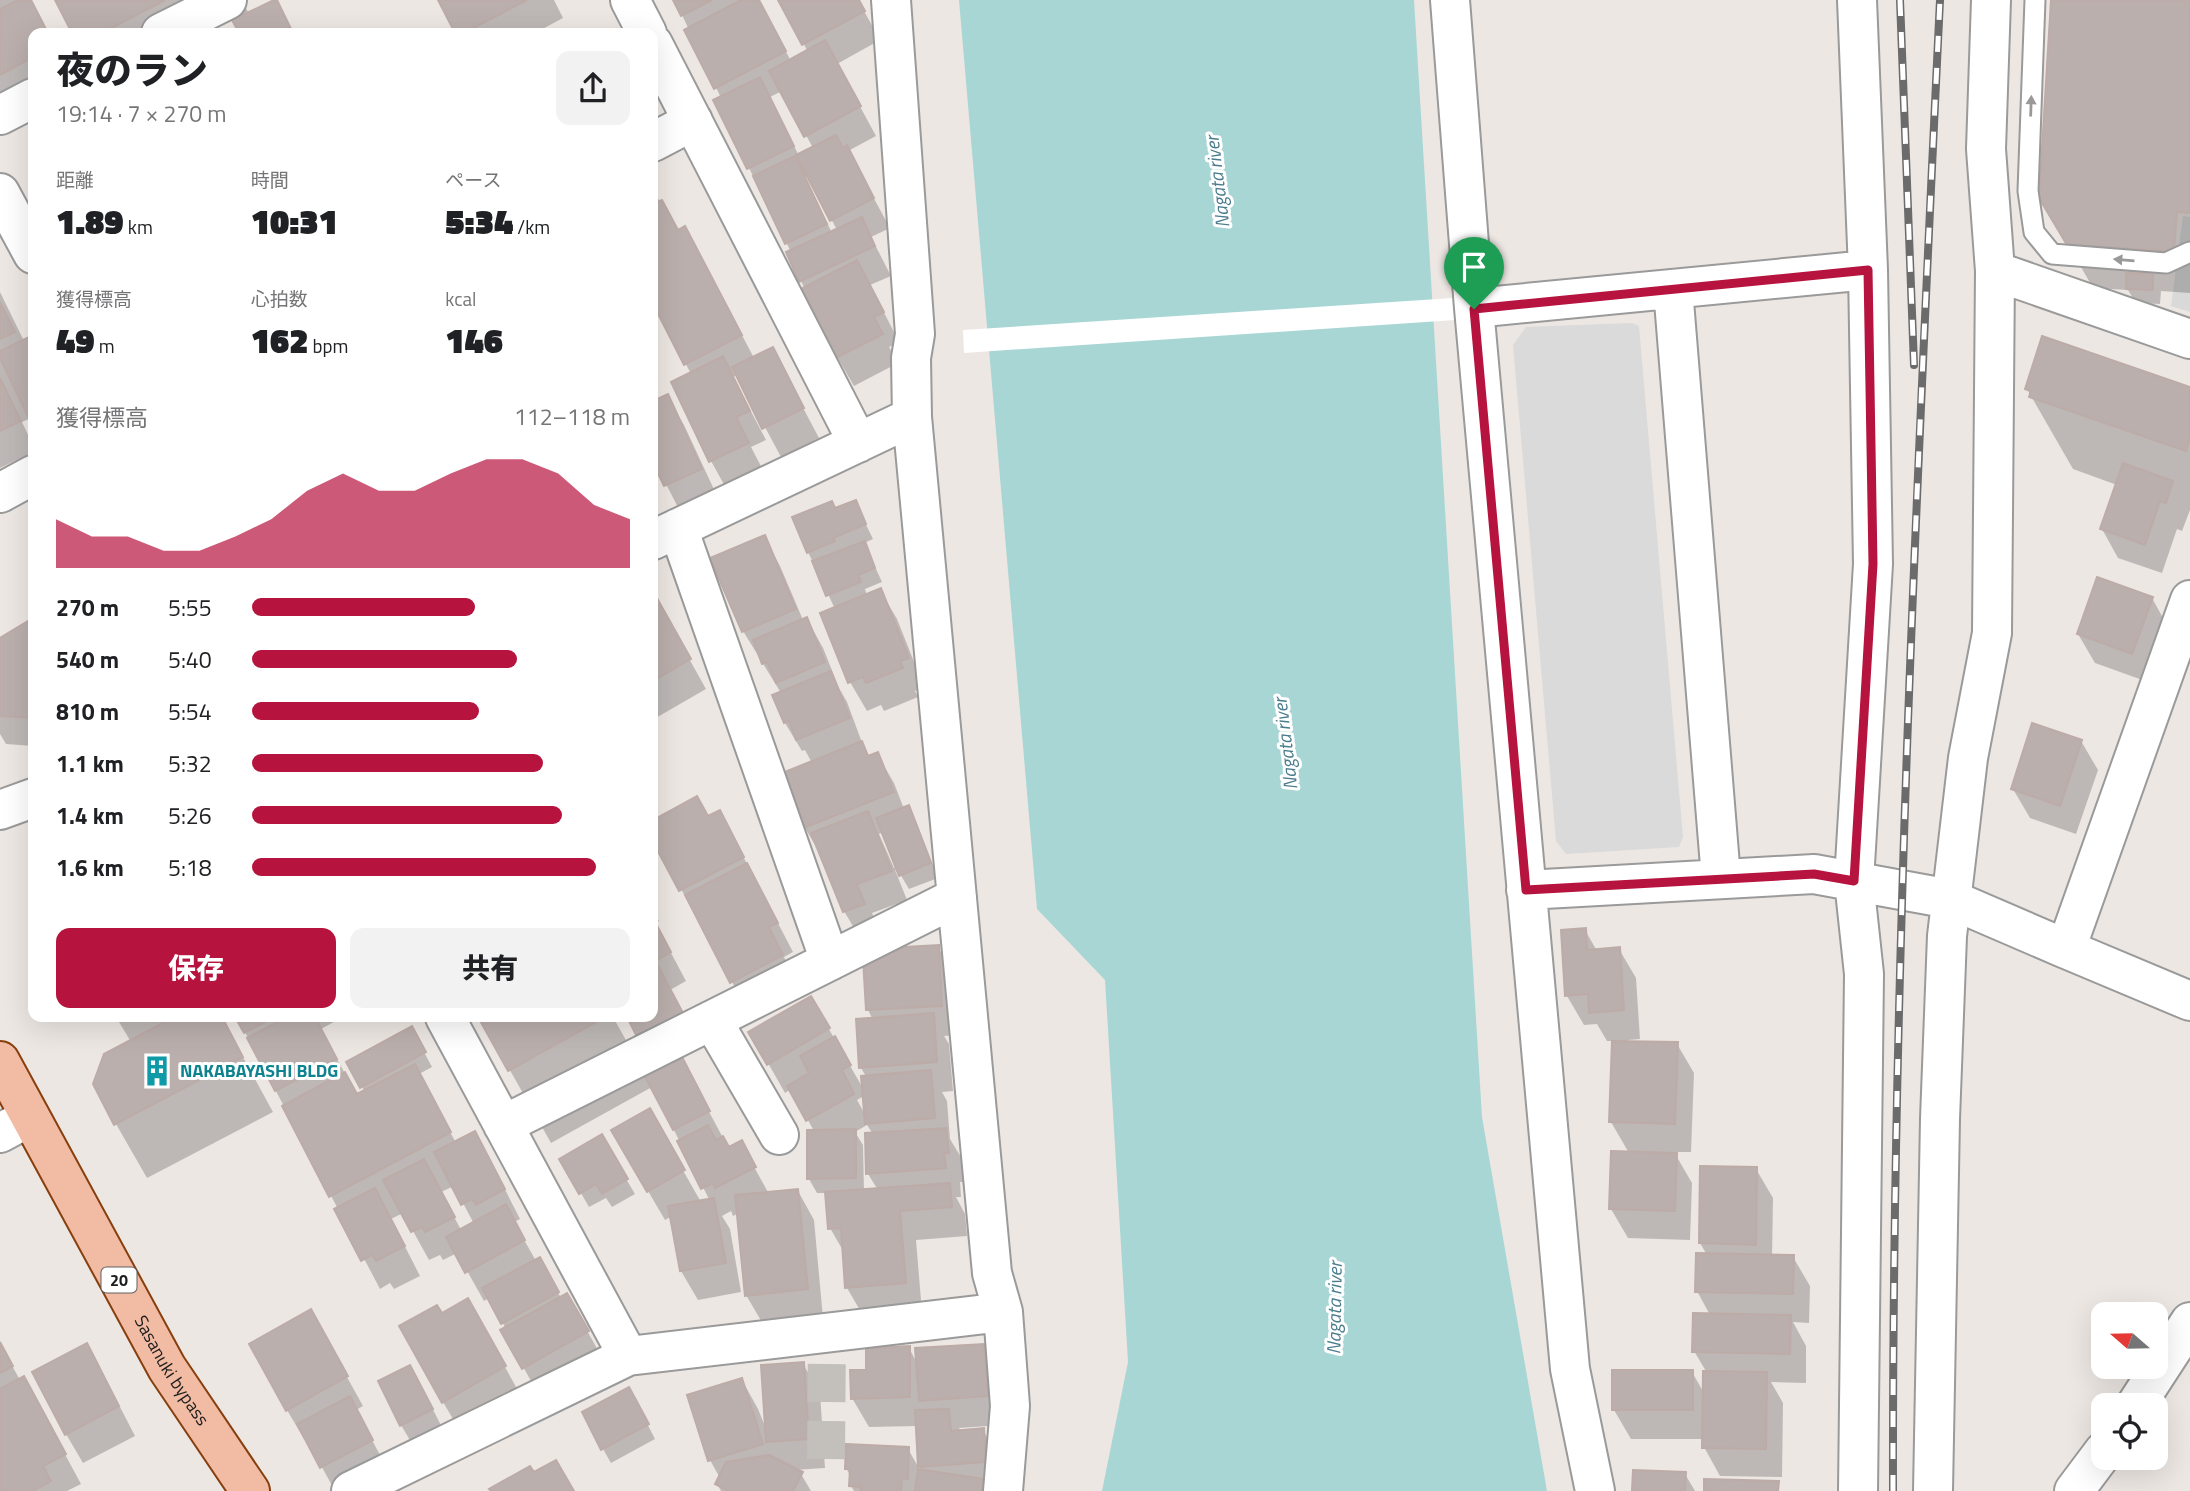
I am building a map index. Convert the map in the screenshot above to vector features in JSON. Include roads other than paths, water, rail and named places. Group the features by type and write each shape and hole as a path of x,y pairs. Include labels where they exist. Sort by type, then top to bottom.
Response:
{"main road":[{"name":"Sasanuki bypass","path":"0,1061 15,1125 167,1368 250,1491"}],"street":[{"path":"171,28 227,0"},
{"path":"630,0 644,28"},
{"path":"891,0 915,334 911,358 912,417 992,1273 1003,1312 1010,1406 1003,1491"},
{"path":"1450,0 1474,309 1570,1369 1595,1491"},
{"path":"1857,0 1868,270 1873,564 1854,881 1864,974 1858,1491"},
{"path":"1933,1491 1940,1119 1950,899 1968,758 1992,633 1995,271 1986,149 1991,0"},
{"path":"658,54 858,443"},
{"path":"0,115 28,101"},
{"path":"658,139 693,121"},
{"path":"0,192 28,245"},
{"path":"1474,309 1868,270"},
{"path":"1995,271 2190,339"},
{"path":"1673,289 1721,878"},
{"path":"830,961 666,534 912,417"},
{"path":"0,493 28,478"},
{"path":"2066,949 2190,600"},
{"path":"0,810 28,800"},
{"path":"1526,890 1814,874 1950,899 2190,1001"},
{"path":"503,1125 957,897"},
{"path":"712,1020 779,1135"},
{"path":"448,1022 628,1356"},
{"path":"351,1491 628,1356 1003,1312"},
{"path":"2144,1393 2190,1322"},
{"path":"2074,1491 2091,1468"}],"lane":[{"path":"2035,0 2028,191 2034,232 2052,254 2166,263 2190,253"}],"water":[{"name":"Nagata river","path":"959,0 1414,0 1482,1117 1547,1491 1102,1491 1128,1362 1105,980 1037,909"}],"tunnel":[{"path":"826,1459 827,1333"}],"railway":[{"path":"1900,0 1914,365"},
{"path":"1893,1491 1901,932 1914,559 1940,0"}],"place":[{"name":"NAKABAYASHI BLDG","path":"157,1071"}]}
